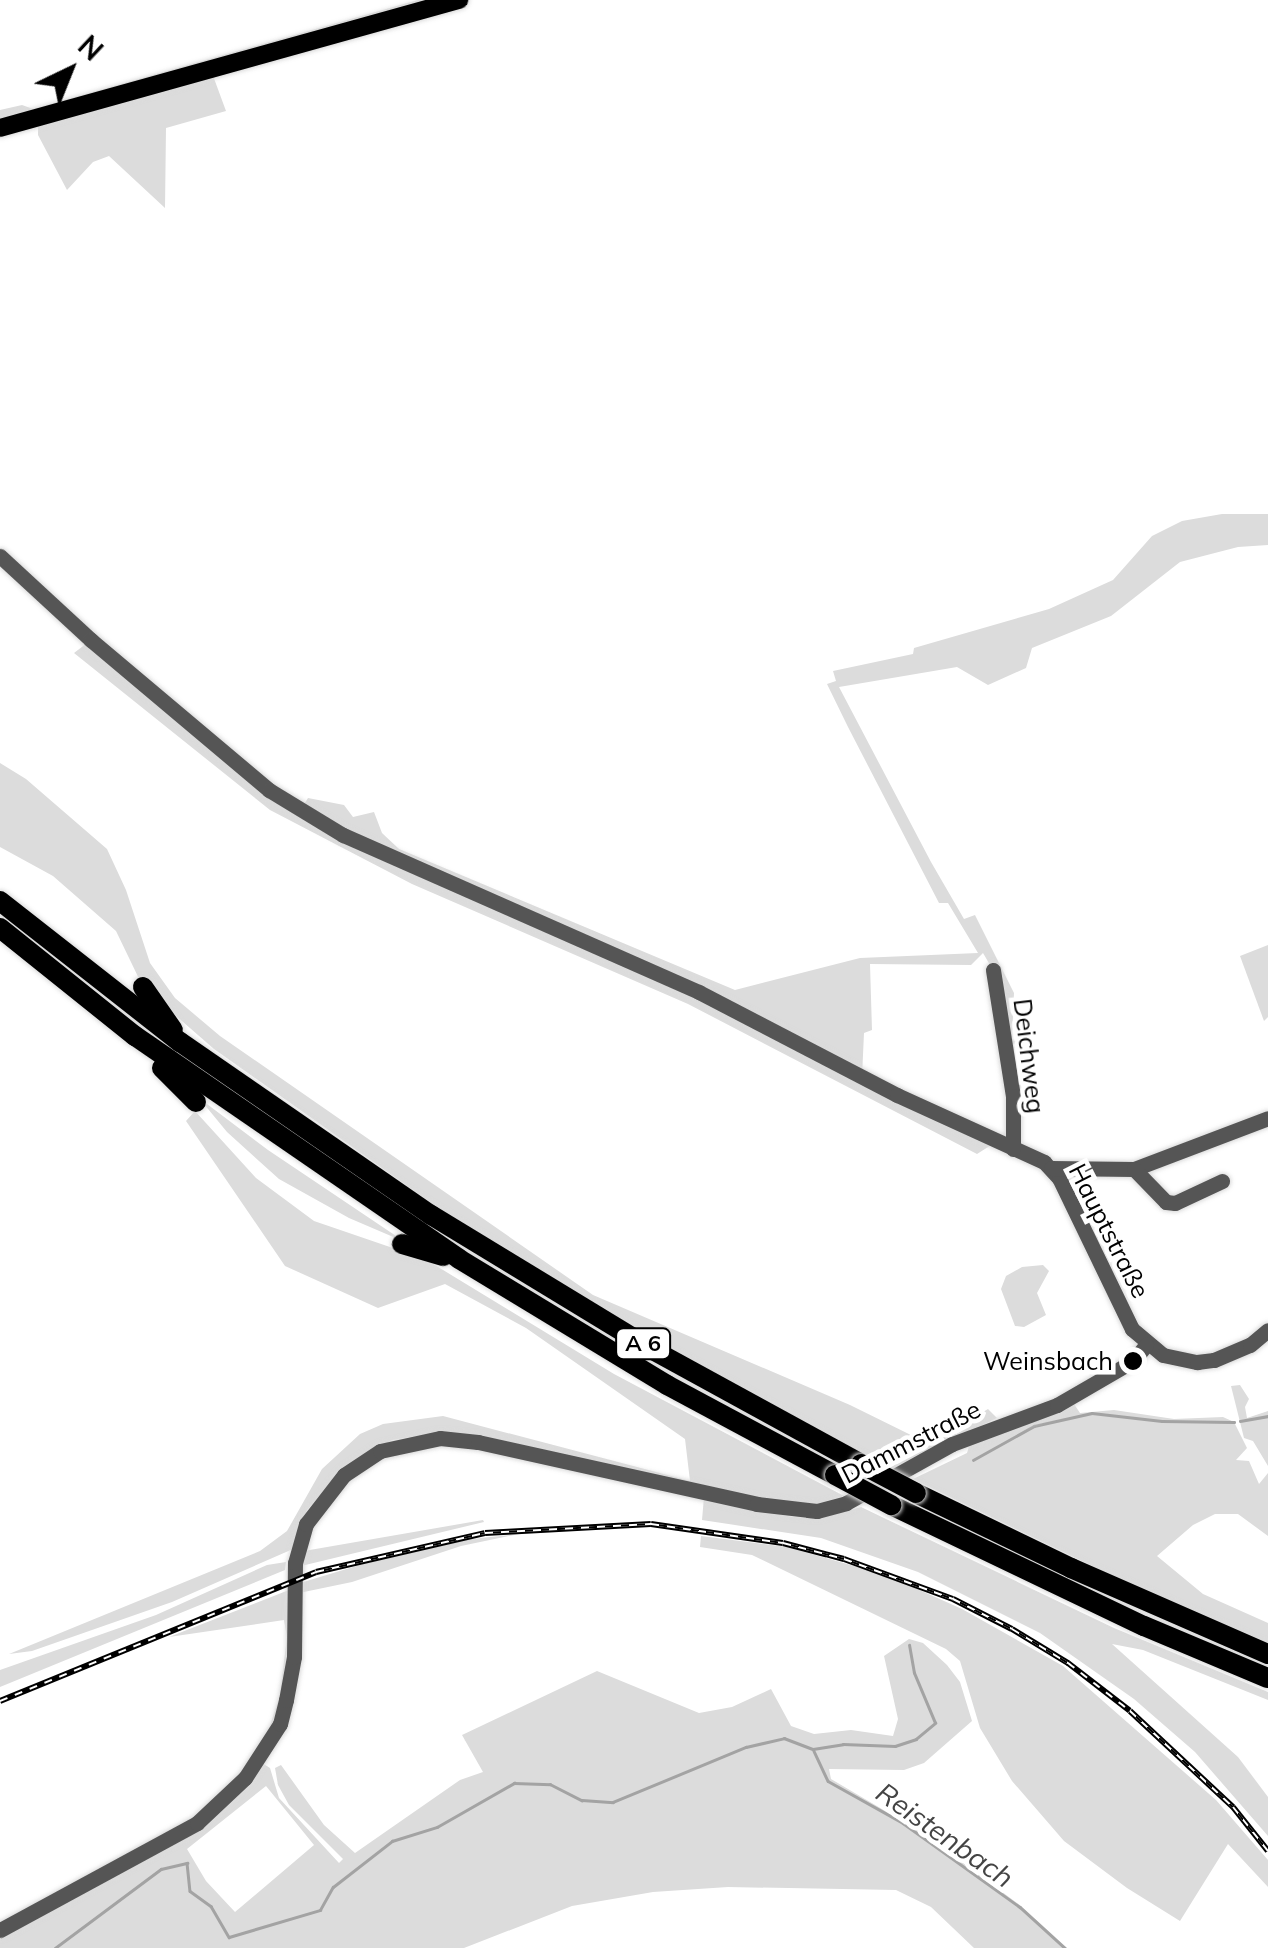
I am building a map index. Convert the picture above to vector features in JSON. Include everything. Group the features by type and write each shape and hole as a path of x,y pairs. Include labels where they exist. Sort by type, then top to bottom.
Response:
{"highway":[{"name":"A 6","path":"0,900 180,1042 366,1172 653,1350 916,1492 1103,1583 1268,1654"},
{"name":"A 6","path":"0,928 135,1036 460,1259 668,1385 892,1505 1144,1626 1268,1678"},
{"path":"143,987 180,1042"},
{"path":"135,1036 196,1102"},
{"path":"402,1244 460,1259"}],"main road":[{"path":"0,128 459,0"}],"street":[{"name":"Hauptstraße","path":"0,556 91,640 269,790 328,827 391,859 699,992 896,1095 1051,1168 1107,1271 1120,1309 1146,1344"},
{"name":"Deichweg","path":"992,970 1013,1096 1013,1149"},
{"path":"1051,1168 1134,1170 1268,1118"},
{"path":"1134,1170 1166,1202 1175,1202 1222,1181"},
{"path":"1146,1344 1163,1355 1197,1362 1232,1355 1268,1330"},
{"name":"Dammstraße","path":"0,1930 197,1822 245,1778 280,1724 286,1700 294,1657 294,1564 306,1524 327,1492 360,1462 394,1445 450,1439 757,1504 805,1511 830,1508 952,1444 1057,1405 1132,1361 1146,1344"}],"shaded area":[{"path":"418,0 459,0 0,128 0,110 22,105 33,109"},
{"path":"212,73 226,111 166,128 165,208 109,156 93,162 67,190 38,135 38,126"},
{"path":"1222,514 1268,514 1268,545 1238,547 1180,562 1111,616 1032,648 1026,668 988,685 957,667 839,687 964,919 975,915 1014,993 1012,1039 1027,1038 1028,1042 1004,1045 993,970 983,953 971,965 870,964 872,1030 864,1033 862,1077 996,1142 977,1154 688,1004 412,884 270,810 74,653 91,640 301,809 308,798 344,805 353,817 374,812 382,833 399,849 735,990 860,958 978,953 948,903 939,903 848,727 827,684 836,681 833,671 913,654 914,648 1049,609 1113,580 1152,536 1182,521"},
{"path":"0,763 26,779 107,849 126,890 150,963 175,998 220,1036 593,1295 850,1405 919,1439 942,1437 988,1409 997,1418 893,1469 856,1454 687,1362 447,1214 214,1049 143,987 116,931 53,876 0,847"},
{"path":"1268,945 1268,1017 1264,1021 1240,956"},
{"path":"199,1098 268,1150 405,1242 349,1218 279,1179 227,1132"},
{"path":"195,1111 256,1178 314,1221 425,1259 614,1374 844,1496 810,1506 769,1501 691,1482 689,1485 417,1436 392,1440 344,1468 307,1510 293,1549 172,1602 32,1651 9,1654 260,1551 287,1531 322,1469 360,1434 383,1424 443,1416 690,1481 685,1439 526,1328 445,1284 378,1308 285,1266 186,1121"},
{"path":"1043,1265 1049,1271 1037,1293 1046,1315 1024,1327 1015,1326 1001,1289 1006,1276 1022,1267"},
{"path":"1240,1385 1249,1399 1245,1407 1247,1418 1268,1411 1268,1466 1253,1441 1244,1438 1231,1386"},
{"path":"1072,1401 1080,1413 1114,1410 1174,1419 1223,1417 1234,1422 1247,1448 1236,1460 1249,1461 1259,1484 1268,1473 1268,1536 1238,1514 1215,1514 1193,1525 1157,1556 1203,1594 1268,1623 1268,1643 1109,1574 913,1479 967,1453 970,1443"},
{"path":"704,1497 792,1517 822,1518 861,1507 1114,1628 1268,1692 1268,1700 1143,1650 1112,1644 1238,1757 1268,1797 1268,1836 1195,1752 1134,1699 1040,1633 918,1572 821,1538 702,1520"},
{"path":"484,1522 301,1566 304,1551"},
{"path":"519,1534 461,1546 352,1582 299,1593 300,1583 363,1564 471,1539"},
{"path":"701,1536 787,1547 886,1575 962,1609 1063,1666 1216,1800 1268,1860 1268,1887 1228,1844 1180,1921 1064,1841 1012,1781 980,1728 960,1661 946,1649 752,1555 700,1547"},
{"path":"286,1562 285,1570 0,1687 0,1670 156,1615 267,1565"},
{"path":"289,1590 290,1636 280,1705 269,1734 238,1776 267,1735 280,1695 287,1637 284,1620 169,1637"},
{"path":"909,1639 923,1643 960,1682 972,1721 924,1763 904,1770 829,1769 831,1779 921,1832 1021,1906 1067,1948 974,1948 931,1907 896,1890 728,1887 653,1892 572,1906 464,1948 0,1948 0,1937 173,1844 262,1763 270,1768 279,1798 339,1863 343,1859 289,1805 278,1785 275,1768 281,1765 324,1825 355,1853 460,1780 483,1772 462,1735 597,1671 699,1713 732,1707 771,1689 791,1726 814,1734 851,1730 893,1736 898,1719 884,1656","holes":["266,1786 314,1845 235,1912 206,1881 187,1849"]}],"waterway":[{"name":"Weinsbach","path":"973,1460 1034,1426 1092,1413 1162,1421 1234,1422"},
{"name":"Weinsbach","path":"1240,1421 1268,1416"},
{"name":"Weinsbach","path":"55,1948 161,1869 187,1863 190,1891 211,1906 229,1937 320,1910 333,1887 392,1841 437,1827 514,1783 550,1784 582,1800 613,1802 746,1747 784,1738 813,1749 843,1744 895,1746 916,1739 935,1723 914,1673 909,1645"},
{"name":"Reistenbach","path":"814,1751 828,1781 903,1823 1020,1907 1065,1948"}],"railway":[{"path":"0,1701 316,1572 485,1533 651,1524 783,1543 844,1559 953,1599 1012,1629 1068,1663 1130,1711 1233,1807 1268,1851"}],"place":[{"name":"Weinsbach","path":"1133,1361"}]}
